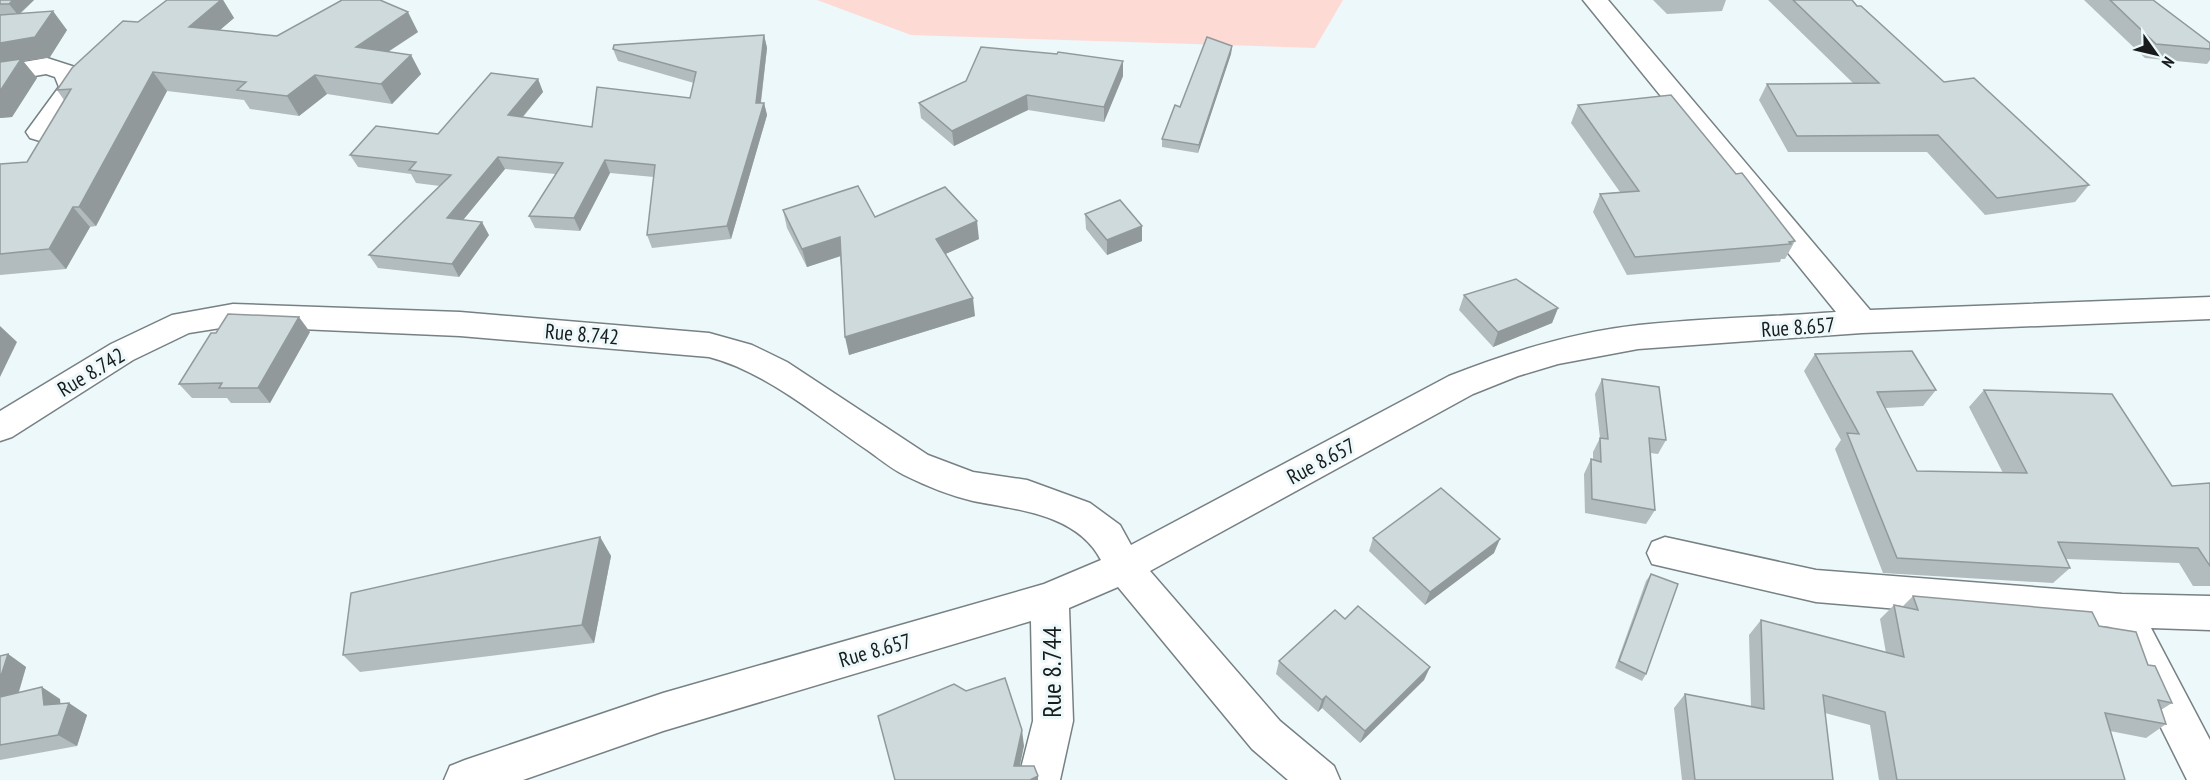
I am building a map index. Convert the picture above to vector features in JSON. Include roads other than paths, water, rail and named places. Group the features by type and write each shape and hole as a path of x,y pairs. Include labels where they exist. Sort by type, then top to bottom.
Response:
{"street":[{"path":"1595,0 1862,322"},
{"path":"0,74 47,66 66,72 72,87 40,132"},
{"name":"Rue 8.657","path":"465,780 663,712 1050,598 1125,567 1461,385 1509,366 1558,352 1638,337 1862,322 2210,308"},
{"name":"Rue 8.742","path":"0,428 122,352 183,323 233,315 460,324 709,345 741,353 775,371 916,465 971,486 1027,495 1077,514 1107,536 1125,567 1266,735 1318,780"},
{"path":"1665,553 1816,586 2122,611 2210,613"},
{"name":"Rue 8.744","path":"1039,780 1053,722 1050,598"},
{"path":"2122,611 2209,780"}]}
